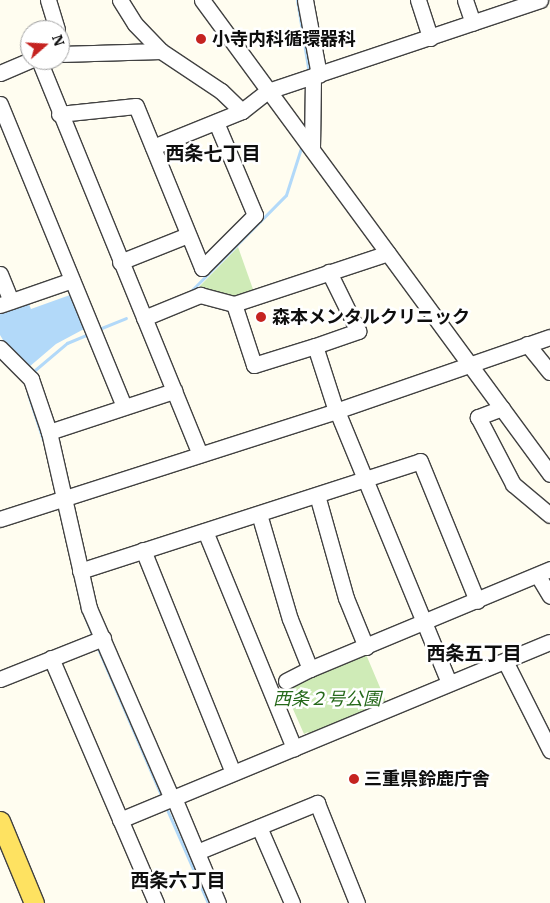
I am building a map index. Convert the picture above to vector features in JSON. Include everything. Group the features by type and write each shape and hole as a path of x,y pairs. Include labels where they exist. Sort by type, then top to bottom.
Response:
{"main road":[{"path":"0,821 34,903"}],"street":[{"path":"48,0 54,20"},
{"path":"120,0 136,24 161,51 221,91 242,111"},
{"path":"202,0 550,474"},
{"path":"305,0 312,77 312,150"},
{"path":"418,0 430,38"},
{"path":"465,0 473,24"},
{"path":"153,147 242,111 268,92 473,24 511,5 540,0"},
{"path":"70,48 161,51"},
{"path":"0,72 20,64"},
{"path":"42,70 200,454"},
{"path":"0,104 124,407"},
{"path":"59,114 136,106 202,268 255,215 216,122"},
{"path":"120,262 188,235"},
{"path":"144,318 200,295 234,304 388,253"},
{"path":"234,304 254,365 358,331 329,272"},
{"path":"0,274 6,303 72,280"},
{"path":"0,519 336,411 550,337"},
{"path":"527,344 550,372"},
{"path":"315,346 336,411 449,683"},
{"path":"0,348 31,379 49,432 57,501 80,571 97,640 173,798 218,903"},
{"path":"49,432 174,391"},
{"path":"502,408 478,417 513,484 550,515"},
{"path":"80,571 420,461 477,601"},
{"path":"317,495 346,598 366,647"},
{"path":"259,514 290,619 310,669"},
{"path":"204,531 294,748"},
{"path":"143,550 233,773"},
{"path":"286,682 310,669 544,572 550,596"},
{"path":"0,679 97,640"},
{"path":"120,820 550,642"},
{"path":"51,658 156,903"},
{"path":"505,660 550,750"},
{"path":"197,852 316,803 358,903"},
{"path":"258,827 292,903"}],"green space":[{"path":"238,247 254,292 230,299 198,288"},
{"name":"西条２号公園","path":"365,652 387,704 310,737 308,732 304,734 289,700 288,685"}],"water":[{"path":"70,295 84,329 56,344 29,367 9,350 0,335 0,312 28,302 31,309"}],"waterway":[{"path":"297,0 309,73"},
{"path":"190,292 286,195 302,145"},
{"path":"99,329 126,318"},
{"path":"35,370 67,343 88,334"},
{"path":"28,394 43,440"},
{"path":"81,607 93,636"},
{"path":"96,644 162,797"},
{"path":"165,805 208,903"}],"place":[{"name":"小寺内科循環器科","path":"201,39"},
{"name":"森本メンタルクリニック","path":"261,317"},
{"name":"三重県鈴鹿庁舎","path":"354,779"}],"district":[{"name":"西条七丁目","path":"213,154"},
{"name":"西条五丁目","path":"474,654"},
{"name":"西条六丁目","path":"178,881"}]}
